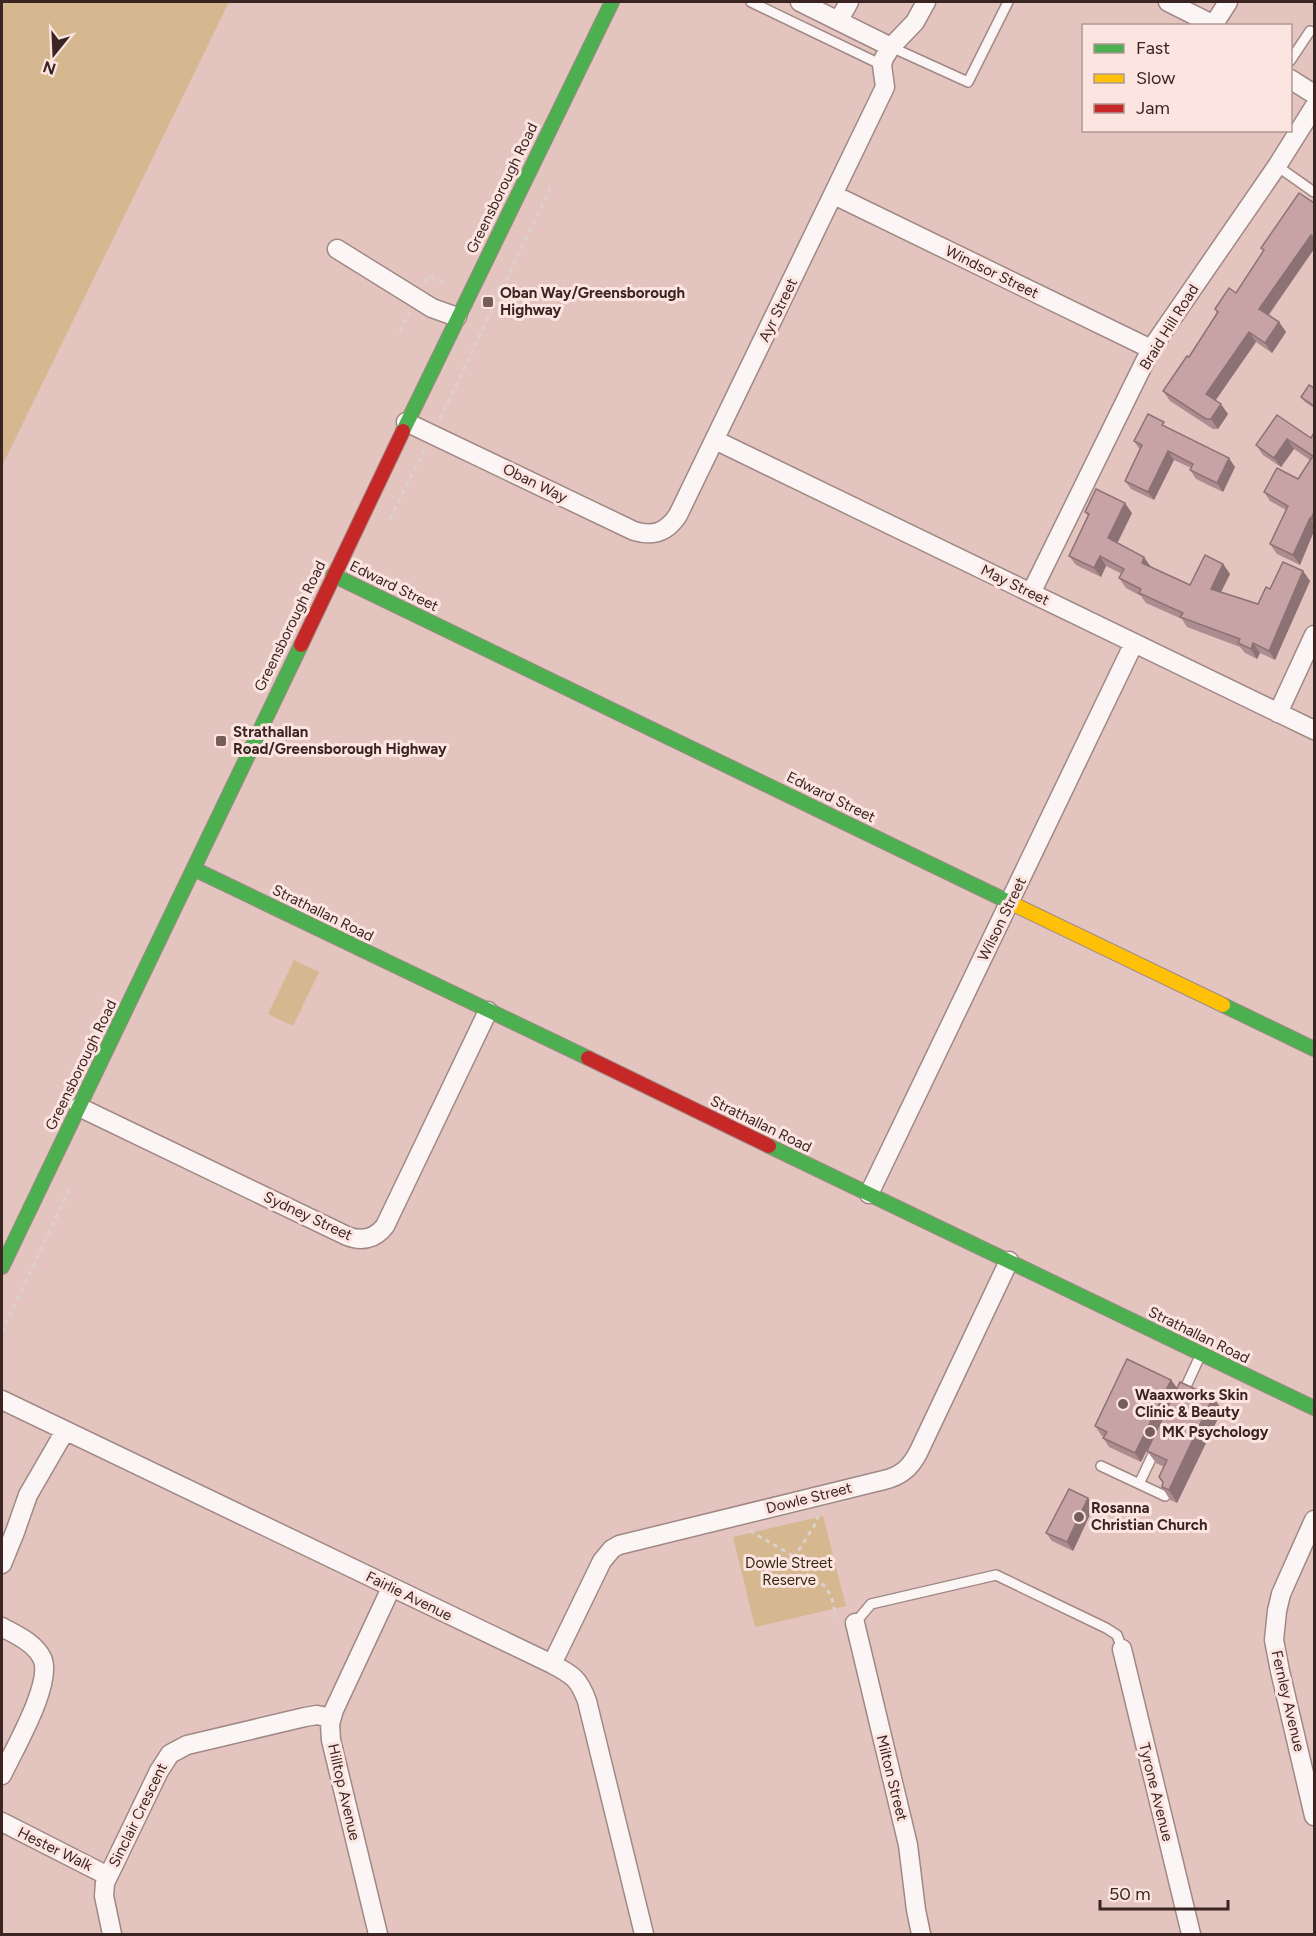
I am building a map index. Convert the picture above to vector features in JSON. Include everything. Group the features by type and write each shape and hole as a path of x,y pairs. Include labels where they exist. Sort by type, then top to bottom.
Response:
{"main road":[{"name":"Greensborough Road","path":"2,1267 406,422 612,2"},
{"name":"Edward Street","path":"333,575 1314,1049"},
{"name":"Strathallan Road","path":"194,869 1314,1408"}],"street":[{"path":"800,2 891,47"},
{"path":"839,20 849,2"},
{"path":"882,65 891,47 915,22 926,2"},
{"path":"1168,2 1213,24"},
{"path":"1216,24 1228,2"},
{"name":"Ayr Street","path":"665,530 678,515 885,87 882,65"},
{"path":"1292,80 1314,94"},
{"name":"Braid Hill Road","path":"1031,593 1151,349 1277,166 1314,108"},
{"name":"Windsor Street","path":"834,195 1151,349"},
{"path":"337,249 432,308 457,317"},
{"name":"Oban Way","path":"406,422 634,531 652,534 665,530"},
{"name":"May Street","path":"715,440 1314,730"},
{"path":"1278,712 1314,635"},
{"name":"Wilson Street","path":"869,1194 1134,643"},
{"name":"Sydney Street","path":"79,1107 347,1236 358,1239 370,1238 385,1226 488,1011"},
{"name":"Dowle Street","path":"552,1664 602,1561 612,1549 619,1545 884,1480 908,1468 918,1453 1009,1261"},
{"name":"Fairlie Avenue","path":"2,1400 552,1664 576,1678 587,1701 644,1935"},
{"path":"2,1564 28,1495 65,1431"},
{"name":"Fernley Avenue","path":"1314,1520 1281,1594 1274,1640 1314,1816"},
{"name":"Hilltop Avenue","path":"378,1935 331,1740 331,1718 391,1588"},
{"name":"Milton Street","path":"855,1623 908,1845 921,1935"},
{"path":"2,1627 36,1649 43,1660 45,1669 39,1697 2,1775"},
{"name":"Tyrone Avenue","path":"1122,1649 1191,1935"},
{"name":"Sinclair Crescent","path":"112,1935 104,1896 108,1876 159,1771 170,1754 187,1745 305,1717 323,1715 331,1718"},
{"name":"Hester Walk","path":"2,1822 108,1876"}],"lane":[{"path":"751,2 882,65"},
{"path":"891,47 968,82 1008,2"},
{"path":"1292,58 1310,31"},
{"path":"1277,166 1314,192"},
{"path":"1175,1408 1201,1354"},
{"path":"1139,1484 1160,1441"},
{"path":"1101,1466 1165,1496"},
{"path":"855,1623 871,1604 996,1575 1107,1628 1117,1635 1122,1649"}],"path":[{"path":"793,1558 817,1521 818,1513"},
{"path":"748,1530 785,1551 803,1571 826,1587 832,1599 836,1617"}],"green space":[{"path":"2,2 229,2 2,466"},
{"path":"294,960 319,972 293,1026 268,1014"},
{"name":"Dowle Street Reserve","path":"823,1516 846,1606 755,1627 733,1537"}],"building":[{"path":"1299,193 1314,203 1314,237 1311,235 1259,309 1279,322 1265,343 1249,332 1206,394 1221,404 1211,419 1206,419 1163,391 1187,356 1189,357 1218,312 1215,309 1229,288 1236,293 1264,250 1261,248"},
{"path":"1309,385 1314,388 1314,406 1301,397"},
{"path":"1148,414 1164,422 1162,425 1229,458 1217,483 1190,470 1193,464 1168,451 1148,492 1125,481 1142,445 1134,441"},
{"path":"1277,415 1311,438 1314,433 1314,512 1293,555 1270,544 1288,506 1264,492 1277,468 1298,479 1313,456 1287,439 1274,458 1256,445"},
{"path":"1096,489 1125,503 1108,538 1144,557 1142,563 1190,585 1205,555 1223,564 1211,589 1258,604 1266,587 1270,589 1283,562 1303,571 1269,651 1253,643 1251,649 1238,643 1240,639 1180,617 1183,613 1139,593 1141,589 1119,578 1124,569 1100,556 1094,568 1069,556 1089,514 1085,512"},
{"path":"1127,1359 1171,1380 1135,1453 1103,1438 1107,1432 1095,1426"},
{"path":"1180,1382 1213,1397 1169,1490 1162,1487 1163,1482 1159,1477 1167,1460 1147,1451"},
{"path":"1069,1489 1088,1498 1067,1542 1046,1533"}],"traffic: fast":[{"path":"403,431 612,2"},
{"path":"333,575 1013,904"},
{"path":"2,1267 301,645"},
{"path":"194,869 588,1058"},
{"path":"1223,1005 1314,1049"},
{"path":"769,1146 1314,1408"}],"traffic: slow":[{"path":"1013,904 1223,1005"}],"traffic: jam":[{"path":"301,645 403,431"},
{"path":"588,1058 769,1146"}],"place":[{"name":"Oban Way/Greensborough Highway","path":"488,302"},
{"name":"Strathallan Road/Greensborough Highway","path":"221,741"},
{"name":"Waaxworks Skin Clinic & Beauty","path":"1123,1404"},
{"name":"MK Psychology","path":"1150,1432"},
{"name":"Rosanna Christian Church","path":"1079,1517"}]}
